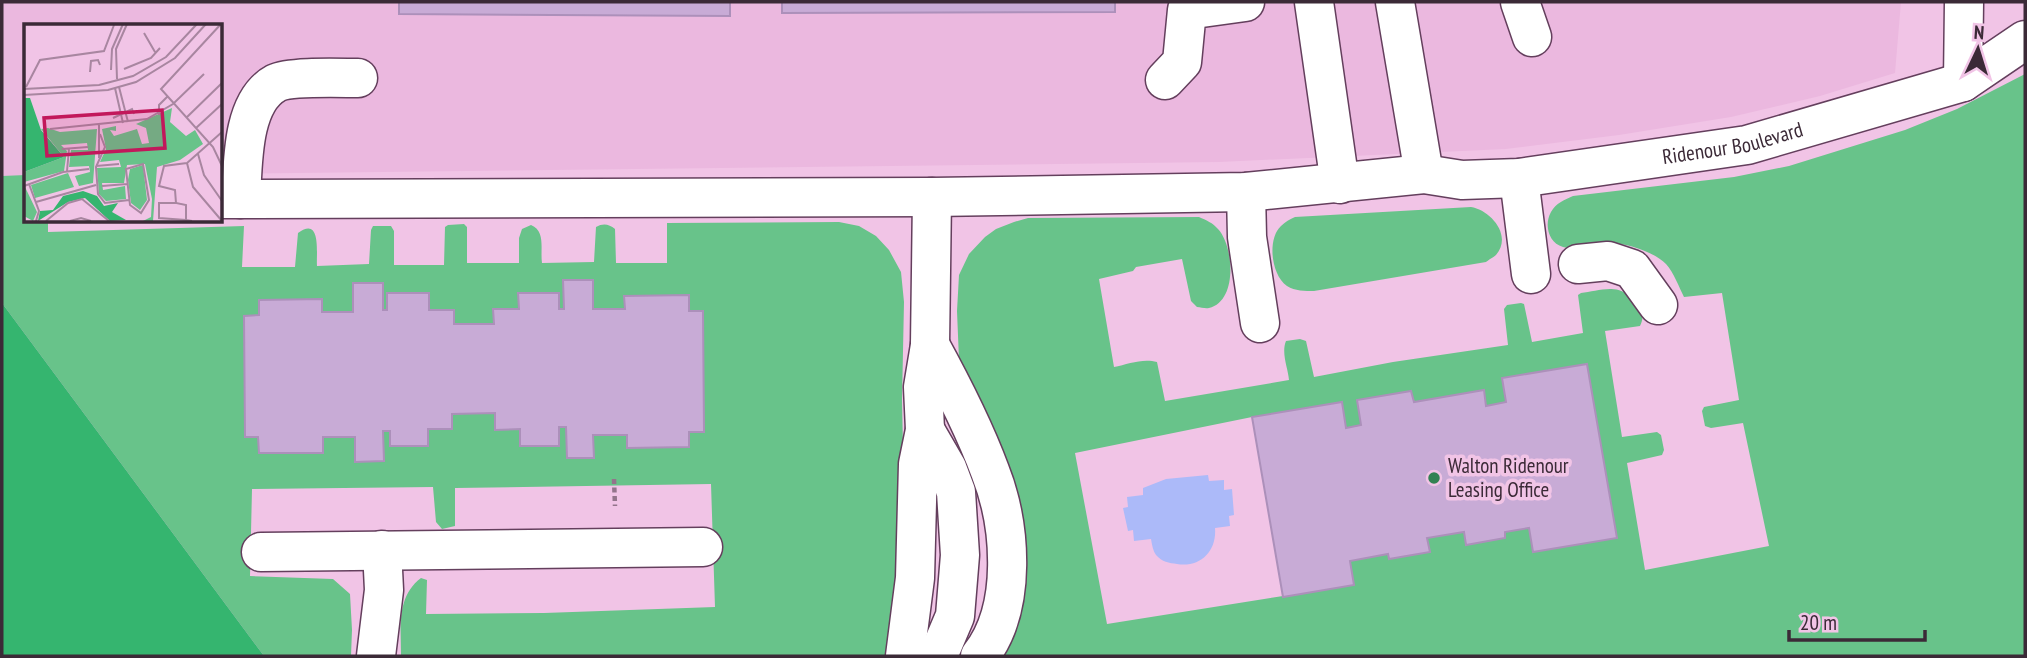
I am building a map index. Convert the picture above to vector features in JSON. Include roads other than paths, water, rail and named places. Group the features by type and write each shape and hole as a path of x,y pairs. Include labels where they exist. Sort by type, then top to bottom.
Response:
{"street":[{"path":"1166,80 1182,62 1187,10 1245,2"},
{"path":"1314,2 1340,184"},
{"path":"1395,2 1424,174"},
{"path":"1963,82 1964,2"},
{"name":"Ridenour Boulevard","path":"231,199 932,197 1246,192 1424,174 1462,180 1519,178 1747,145 1963,82 2025,40"},
{"path":"231,199 250,119 261,97 277,83 305,79 358,78"},
{"path":"1519,178 1531,274"},
{"path":"1246,192 1247,237 1260,323"},
{"path":"905,656 915,578 918,464 925,430 923,387 930,345 932,197"},
{"path":"1578,264 1608,261 1632,269 1658,305"},
{"path":"930,345 991,472 1005,526 1007,579 1001,615 980,656"},
{"path":"925,430 947,468 956,492 960,555 955,616 941,649 933,656"},
{"path":"261,552 703,547"},
{"path":"376,656 384,590 382,550"}],"water":[{"path":"1208,475 1209,481 1224,480 1224,490 1232,489 1234,515 1229,516 1230,526 1215,528 1213,544 1205,556 1185,565 1171,563 1156,555 1151,539 1134,541 1133,530 1128,531 1123,508 1128,507 1127,497 1143,495 1143,488 1166,479"}],"place":[{"name":"Walton Ridenour Leasing Office","path":"1434,478"}]}
